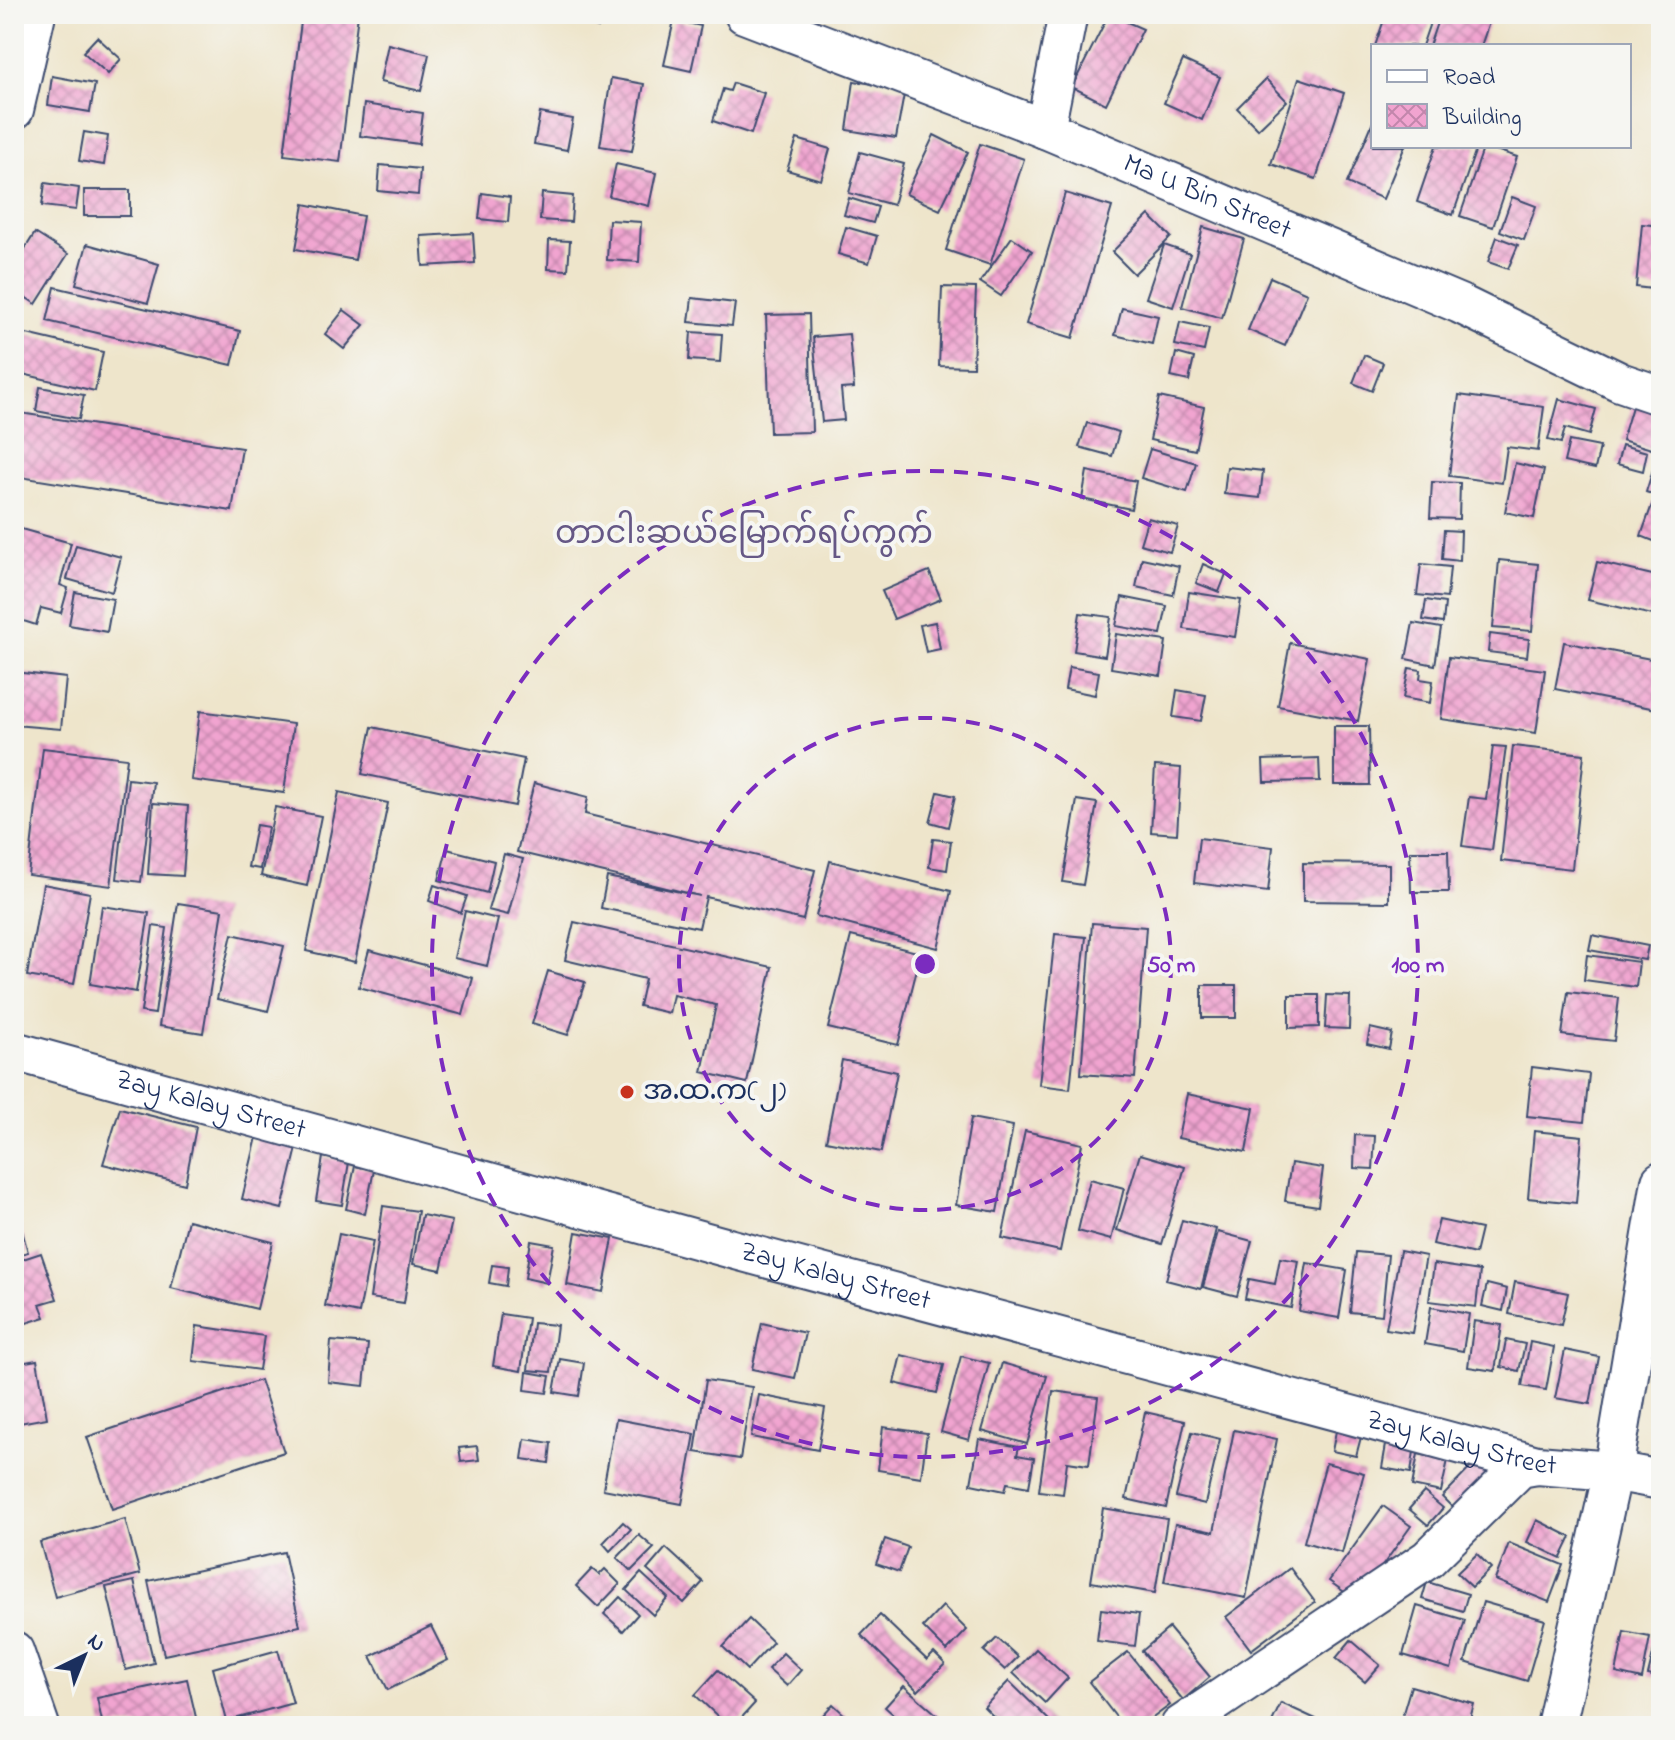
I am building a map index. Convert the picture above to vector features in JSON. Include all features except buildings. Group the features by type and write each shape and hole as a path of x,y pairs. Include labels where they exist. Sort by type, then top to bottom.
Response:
{"street":[{"path":"14,110 36,14"},
{"name":"Ma U Bin Street","path":"744,14 1045,129 1460,304 1620,382 1661,396"},
{"path":"1045,129 1068,14"},
{"name":"Zay Kalay Street","path":"14,1051 746,1253 1537,1465 1613,1471 1661,1480"},
{"path":"1556,1726 1613,1471 1661,1181"},
{"path":"1180,1726 1428,1559 1520,1468 1537,1465"},
{"path":"14,1651 40,1726"}],"place":[{"name":"အ.ထ.က(၂)","path":"627,1092"}],"district":[{"name":"တာငါးဆယ်မြောက်ရပ်ကွက်","path":"744,535"}]}
